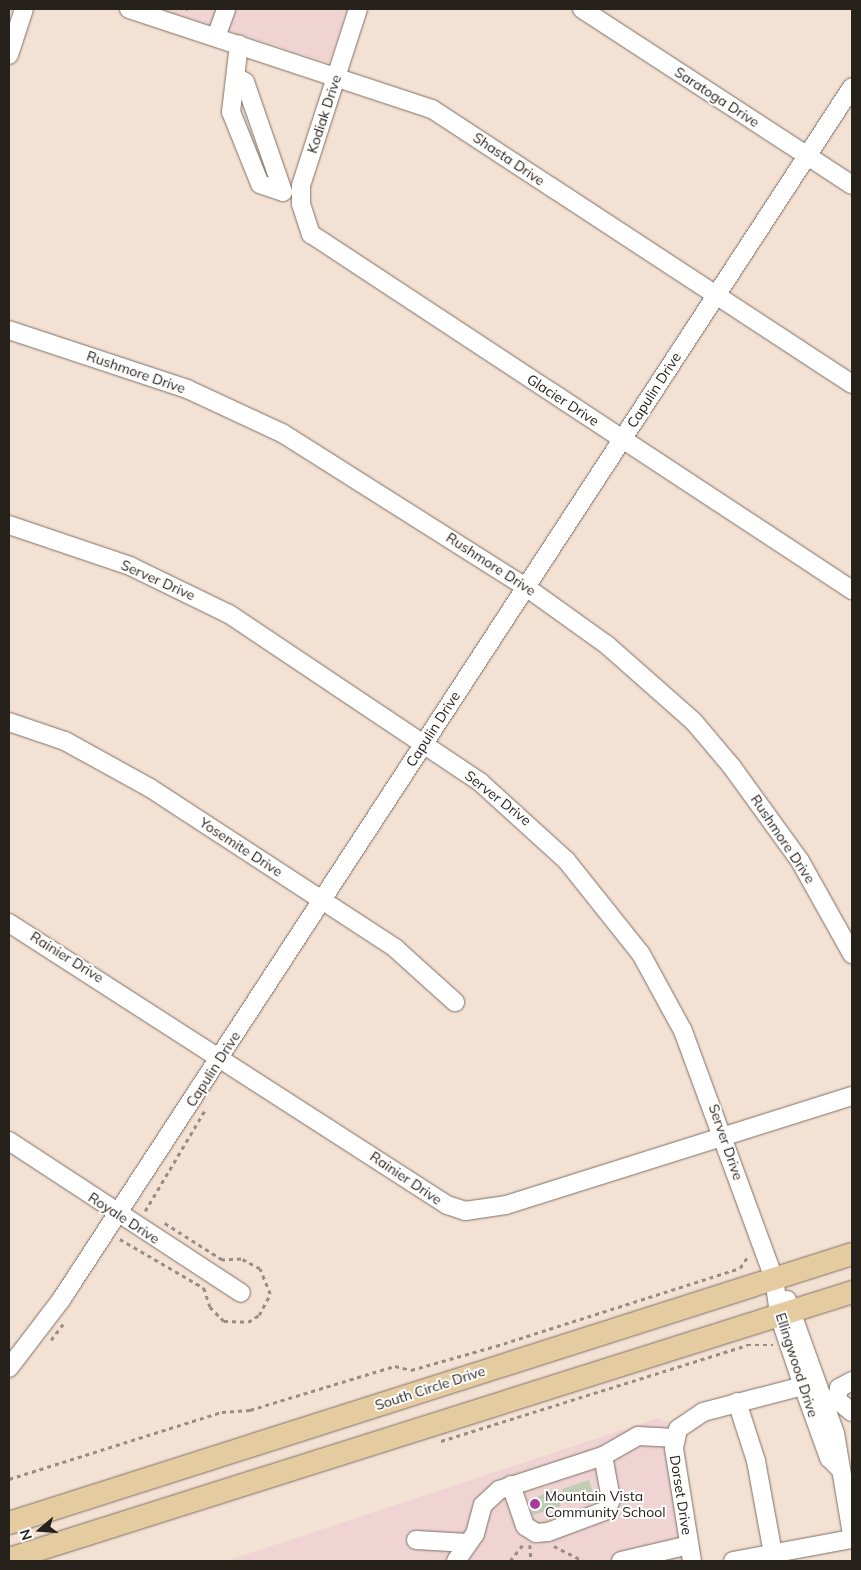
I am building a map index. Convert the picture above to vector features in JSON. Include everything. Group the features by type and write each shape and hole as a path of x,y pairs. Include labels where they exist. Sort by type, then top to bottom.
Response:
{"main road":[{"name":"South Circle Drive","path":"9,1523 852,1254"},
{"path":"9,1559 852,1292"}],"street":[{"path":"9,56 24,9"},
{"name":"Shasta Drive","path":"129,9 432,109 852,384"},
{"path":"216,37 226,9"},
{"name":"Kodiak Drive","path":"302,213 302,186 358,9"},
{"name":"Saratoga Drive","path":"582,9 852,185"},
{"name":"Glacier Drive","path":"239,44 238,78 230,96 231,112 260,184 283,192 302,213 323,244 852,590"},
{"name":"Capulin Drive","path":"9,1368 42,1327 118,1214 852,87"},
{"name":"Rushmore Drive","path":"9,330 187,389 282,433 526,586 607,645 694,722 771,817 852,954"},
{"name":"Server Drive","path":"9,525 187,591 424,743 536,829 619,923 683,1031 724,1137 774,1278"},
{"name":"Yosemite Drive","path":"9,722 65,741 116,768 322,899 395,948 455,1002"},
{"name":"Rainier Drive","path":"9,923 221,1056 447,1205 465,1212 484,1211 852,1096"},
{"name":"Royale Drive","path":"9,1141 240,1293"},
{"name":"Ellingwood Drive","path":"774,1278 786,1313 802,1386 829,1458 847,1468"},
{"name":"Ellingwood Drive","path":"786,1313 830,1401 847,1468 852,1535"},
{"path":"852,1381 839,1388 830,1401 852,1412"},
{"path":"456,1561 468,1543 483,1505 511,1485 603,1456 638,1436 677,1433 691,1416 737,1402 802,1386"},
{"path":"737,1402 756,1461 773,1554"},
{"name":"Dorset Drive","path":"677,1433 691,1553"},
{"path":"511,1485 525,1526 536,1533 548,1532 607,1510 611,1499 603,1456"},
{"path":"733,1561 852,1539"},
{"path":"416,1540 468,1543"},
{"path":"621,1561 691,1553"}],"path":[{"path":"151,1215 143,1210 211,1100"},
{"path":"116,1246 121,1238 204,1288 210,1307 224,1321 248,1322 259,1314 270,1294 260,1269 241,1259 222,1260 159,1220"},
{"path":"9,1479 222,1412 250,1410 395,1366 411,1370 496,1346 740,1268 748,1256"},
{"path":"45,1347 68,1317"},
{"path":"510,1561 528,1540 532,1561"},
{"path":"546,1542 584,1561"}],"shaded area":[{"path":"160,9 347,9 329,63"},
{"name":"Mountain Vista Community School","path":"658,1418 670,1423 664,1448 683,1561 226,1561"}],"green space":[{"path":"589,1480 594,1495 566,1504 562,1489"},
{"path":"556,1490 561,1506 533,1515 528,1500"}],"place":[{"name":"Mountain Vista Community School","path":"535,1504"}]}
